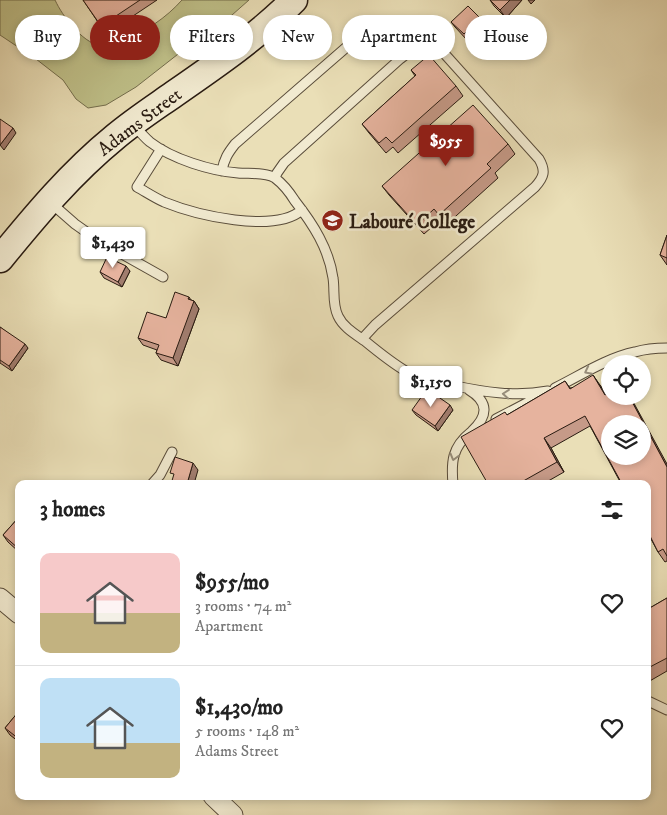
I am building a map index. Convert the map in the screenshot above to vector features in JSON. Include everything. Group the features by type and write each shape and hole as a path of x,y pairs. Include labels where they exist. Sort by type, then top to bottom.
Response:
{"main road":[{"name":"Adams Street","path":"0,259 44,206 94,155 133,123 225,59 268,25 286,2"}],"street":[{"path":"0,598 15,611"},
{"path":"217,800 233,815"}],"lane":[{"path":"222,171 224,159 235,144 342,52"},
{"path":"275,178 284,163 399,60"},
{"path":"362,339 375,325 535,187 542,177 542,165 538,159 450,60"},
{"path":"133,123 144,137 161,149 184,159 222,171 262,174 275,178 311,222 325,249 333,278 336,311 339,318 343,324 393,363 412,375 464,388 515,394 548,391"},
{"path":"161,149 137,186 163,201 199,213 241,220 280,220 292,217 302,210"},
{"path":"49,201 75,224 99,241 163,277"},
{"path":"472,431 616,358 636,352 667,348"},
{"path":"453,480 452,460 455,452 460,443 481,422 484,415 483,403 478,396 464,388"},
{"path":"155,480 172,452"},
{"path":"651,702 667,710"}],"green space":[{"path":"0,0 55,0 64,15 15,15 15,45 0,35"},
{"path":"182,0 249,0 232,15 170,15 170,60 136,87 106,105 88,108 76,99 63,80 37,60 80,60 80,34 90,41 90,60 160,60 160,20"}],"building":[{"path":"83,0 140,0 118,15 93,15"},
{"path":"490,0 510,0 500,10"},
{"path":"468,6 477,15 465,15 464,34 455,26 455,18"},
{"path":"423,60 433,60 456,86 392,143 386,137 379,143 362,124 416,75 411,70"},
{"path":"473,105 508,144 487,164 491,168 439,215 434,209 417,225 382,186"},
{"path":"0,119 13,128 0,145"},
{"path":"667,235 667,258 660,255"},
{"path":"107,257 126,266 118,282 100,272"},
{"path":"175,292 194,301 173,358 156,353 159,345 138,338 147,312 166,318"},
{"path":"0,327 25,344 9,366 0,360"},
{"path":"593,375 601,388 601,405 634,405 639,415 601,415 601,445 585,416 544,438 557,462 525,480 486,480 461,437 505,412 507,415 565,381 570,389"},
{"path":"427,389 450,405 435,426 412,410"},
{"path":"651,437 667,467 667,556 663,549 658,552 651,538 651,480 620,480 612,465 651,465"},
{"path":"175,457 193,463 188,480 172,480 174,474 170,473"},
{"path":"15,522 15,546 3,535"},
{"path":"667,598 667,658 651,666 651,607"},
{"path":"15,716 15,736 5,728"}],"place":[{"name":"Labouré College","path":"333,221"}]}
